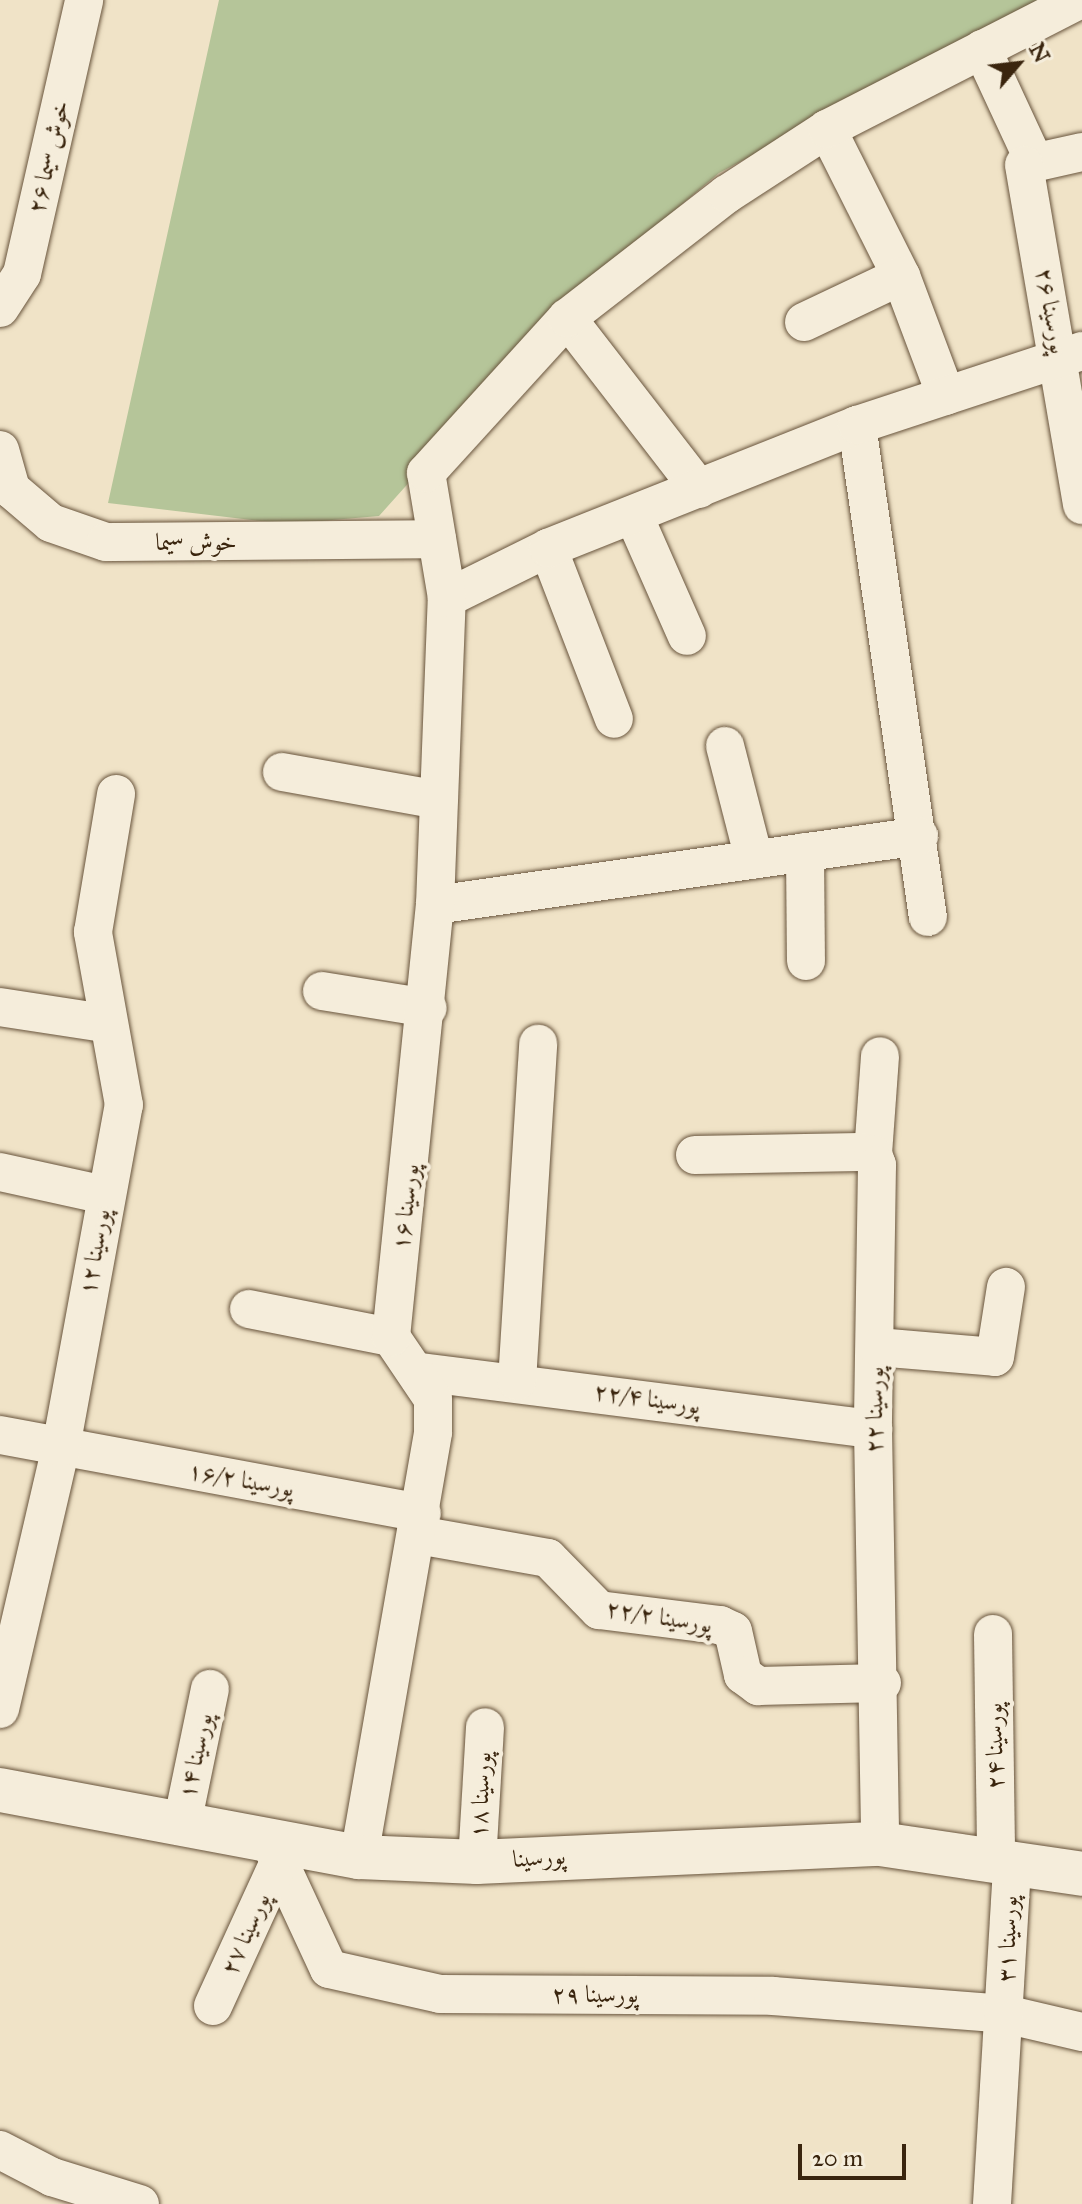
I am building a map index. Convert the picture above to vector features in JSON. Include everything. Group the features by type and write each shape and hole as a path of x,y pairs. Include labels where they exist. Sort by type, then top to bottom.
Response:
{"street":[{"name":"خوش سیما ۲۶","path":"0,308 22,274 84,0"},
{"path":"699,489 567,318 727,194 827,129 1079,0"},
{"name":"پورسینا ۲۶","path":"982,49 1029,164 1071,354 1082,505"},
{"path":"827,129 901,276 946,396"},
{"path":"1029,164 1082,152"},
{"path":"804,322 901,276"},
{"name":"پورسینا ۱۶","path":"391,1337 428,1008 435,905 447,598 426,473 567,318"},
{"path":"447,598 548,548 857,425 1071,354"},
{"path":"857,425 919,836 928,917"},
{"name":"خوش سیما","path":"0,450 6,504 106,542 437,539"},
{"path":"634,516 687,636"},
{"path":"548,548 614,719"},
{"path":"725,746 754,859"},
{"path":"282,772 439,800"},
{"name":"پورسینا ۱۲","path":"0,1709 61,1447 124,1105 121,1063 105,1023 93,932 116,794"},
{"path":"435,905 919,836"},
{"path":"805,852 806,961"},
{"path":"322,991 428,1008"},
{"path":"0,1007 105,1023"},
{"path":"517,1381 538,1044"},
{"name":"پورسینا ۲۲","path":"880,1056 873,1154 877,1347 873,1429 882,1683 880,1844"},
{"path":"695,1155 873,1154"},
{"path":"0,1172 105,1195"},
{"path":"877,1347 995,1357 1006,1287"},
{"path":"249,1309 391,1337 420,1372 433,1399 433,1432 420,1524 359,1857"},
{"name":"پورسینا ۲۲/۴","path":"420,1372 517,1381 873,1429"},
{"name":"پورسینا ۱۶/۲","path":"0,1435 420,1524"},
{"name":"پورسینا ۲۲/۲","path":"420,1524 548,1558 599,1610 720,1625 733,1631 743,1675 758,1686 882,1683"},
{"name":"پورسینا ۲۴","path":"993,1634 1004,1862"},
{"name":"پورسینا ۱۴","path":"182,1824 210,1689"},
{"name":"پورسینا ۱۸","path":"477,1862 485,1727"},
{"name":"پورسینا","path":"0,1790 182,1824 274,1851 477,1862 880,1844 1082,1874"},
{"name":"پورسینا ۲۷","path":"213,2006 274,1851"},
{"name":"پورسینا ۲۹","path":"274,1851 329,1969 440,1994 773,1996 1005,2014"},
{"name":"پورسینا ۳۱","path":"992,2204 1005,2014 1004,1862"},
{"path":"1005,2014 1082,2032"},
{"path":"0,2150 52,2177 140,2204"}],"green space":[{"path":"219,0 1045,0 719,173 585,286 379,516 286,524 108,503"}]}
